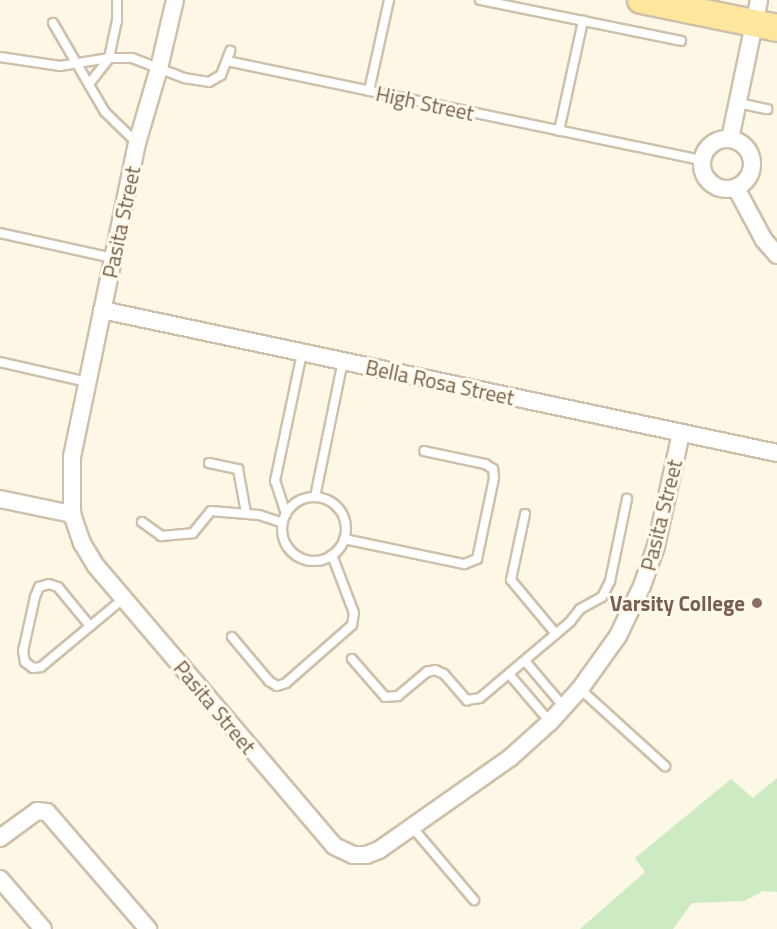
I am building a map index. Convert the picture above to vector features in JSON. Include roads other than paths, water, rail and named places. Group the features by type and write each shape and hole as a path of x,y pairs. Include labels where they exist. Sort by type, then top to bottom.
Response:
{"main road":[{"path":"641,0 763,17"}],"street":[{"name":"Pasita Street","path":"175,0 159,69 137,143 72,456 72,514 88,555 334,846 353,855 366,855 379,850 510,758 550,722 580,689 618,636 647,575 661,528 681,433"},
{"path":"730,139 763,17"},
{"path":"730,139 744,145 752,165 747,178 736,188 724,189 713,185 703,170 703,158 710,145 730,139"},
{"path":"736,188 764,240 777,255"},
{"name":"Bella Rosa Street","path":"102,310 777,453"},
{"path":"0,499 72,514"},
{"path":"0,838 37,811 47,812 148,929"},
{"path":"0,879 43,929"}],"lane":[{"path":"89,84 109,58 117,21 117,0"},
{"path":"369,91 389,0"},
{"path":"480,0 681,41"},
{"path":"559,131 583,21"},
{"path":"53,23 105,112 137,143"},
{"path":"0,57 60,66 109,58 132,58 184,78 209,81 221,75 230,51"},
{"name":"High Street","path":"227,61 695,159 703,158"},
{"path":"738,103 767,109"},
{"path":"0,233 113,258"},
{"path":"284,519 298,501 315,497 330,502 341,513 345,527 344,539 332,555 319,561 310,561 294,554 284,540 284,519 275,482 302,353"},
{"path":"315,497 343,361"},
{"path":"0,362 87,382"},
{"path":"344,539 464,564 477,559 494,478 493,469 485,464 424,451"},
{"path":"209,463 238,469 246,513"},
{"path":"352,659 382,695 390,699 398,696 431,670 440,671 463,697 471,701 480,698 556,634 580,609 602,597 610,581 627,500"},
{"path":"142,522 157,534 167,536 193,533 211,511 259,514 284,519"},
{"path":"525,514 511,580 556,634"},
{"path":"232,638 269,681 277,686 286,683 352,625 354,613 332,555"},
{"path":"90,626 58,587 49,584 39,587 34,597 23,651 25,662 33,668 41,667 124,598"},
{"path":"525,661 564,707"},
{"path":"509,674 550,722"},
{"path":"580,689 665,766"},
{"path":"412,827 474,900"}],"place":[{"name":"Varsity College","path":"757,603"}]}
